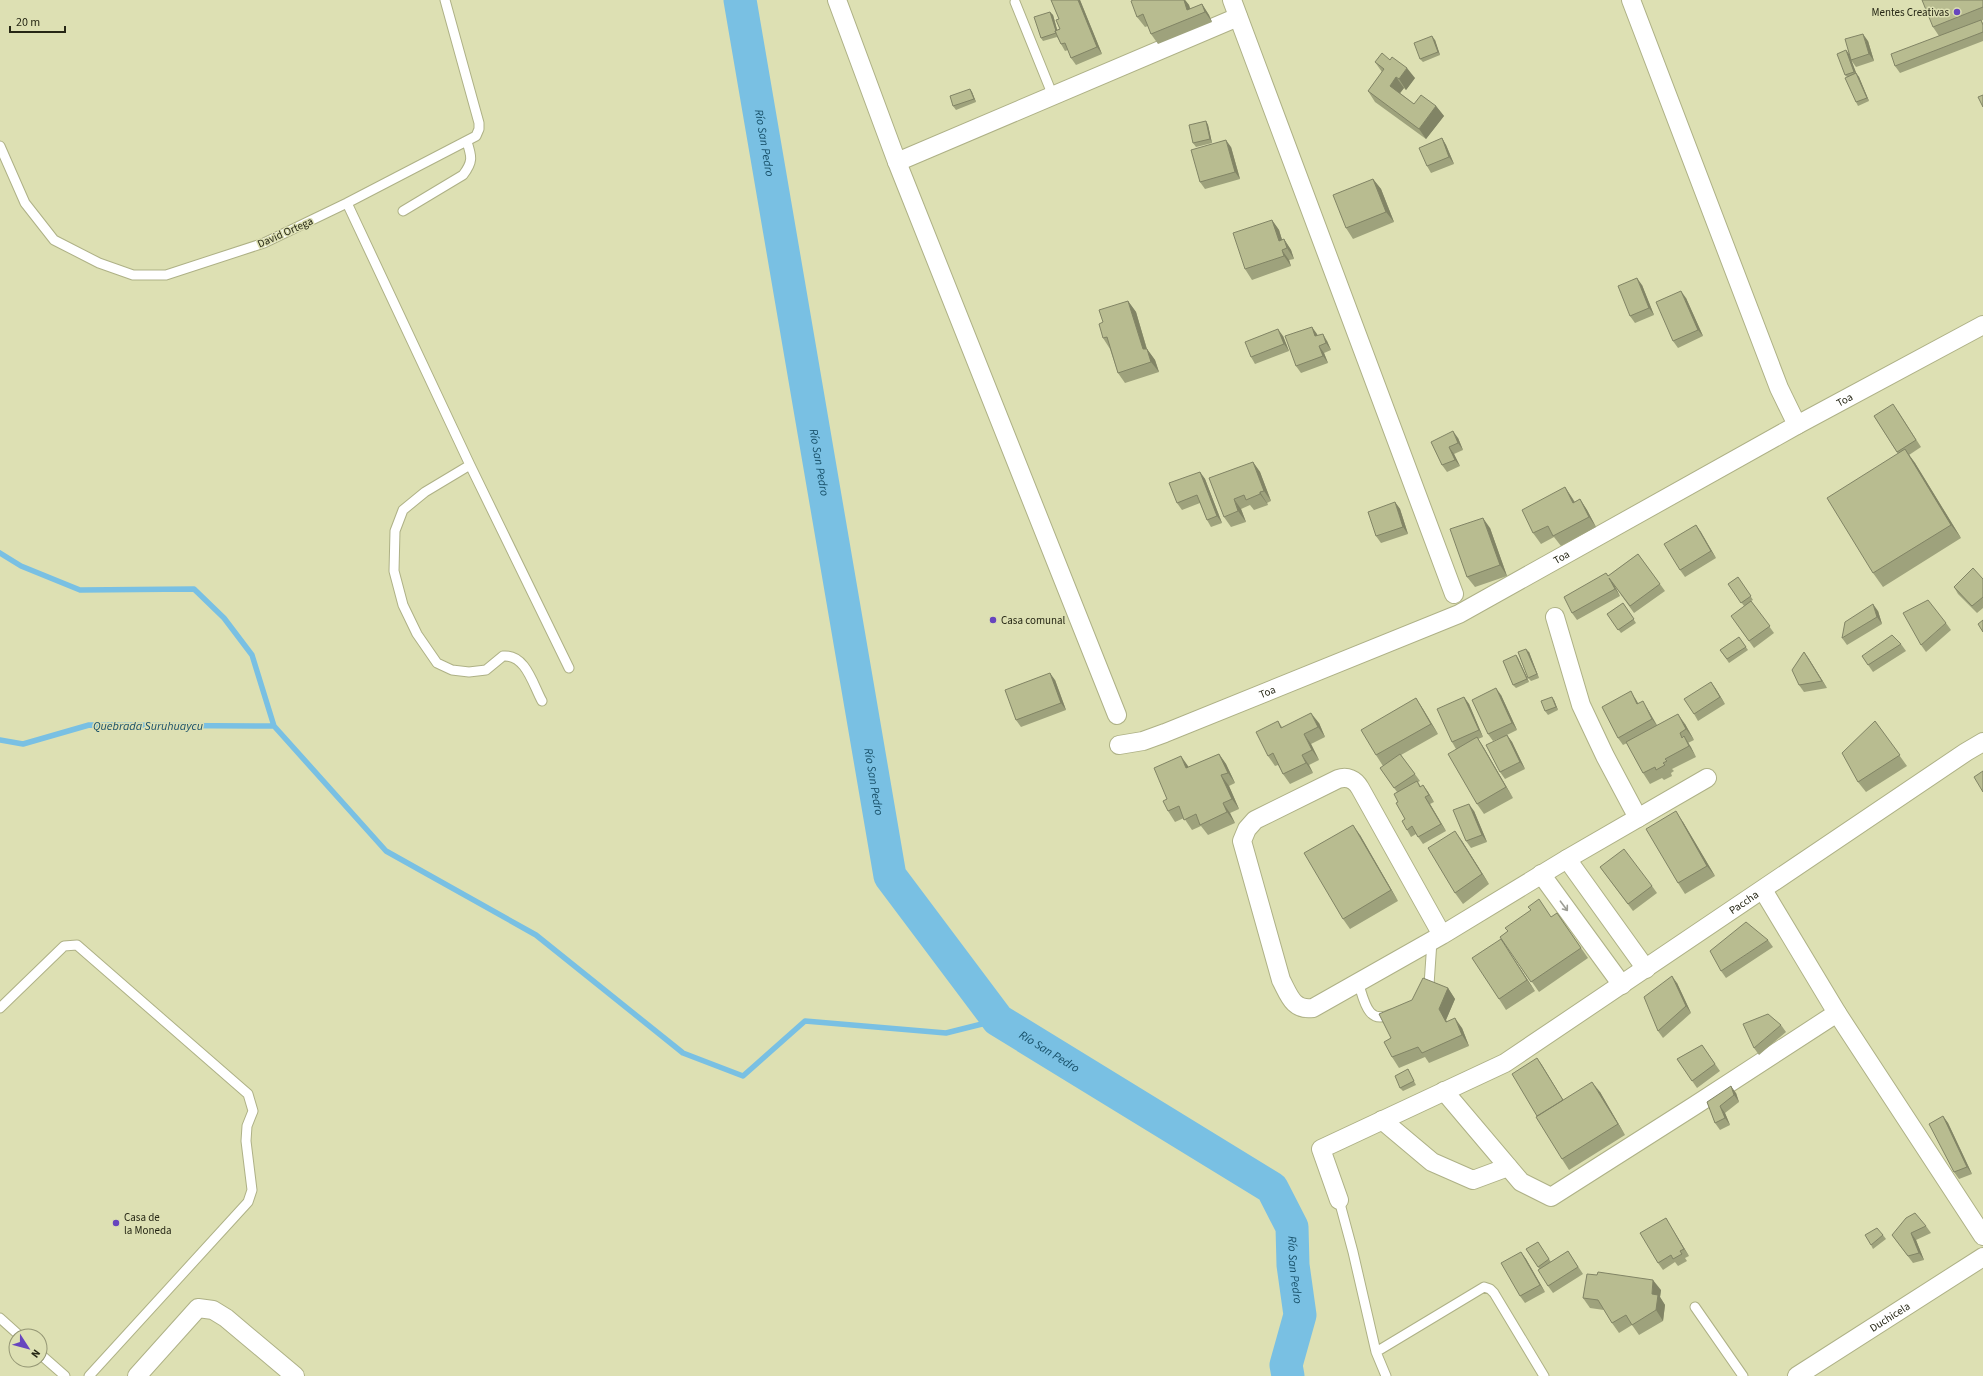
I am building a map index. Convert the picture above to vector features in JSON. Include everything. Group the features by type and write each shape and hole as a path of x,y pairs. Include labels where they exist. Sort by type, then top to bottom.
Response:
{"street":[{"path":"837,0 897,162 1117,715"},
{"path":"1232,0 1454,594"},
{"path":"1632,0 1779,388 1797,425"},
{"path":"897,162 1238,17"},
{"name":"Toa","path":"1119,745 1143,741 1165,733 1459,614 1797,425 1983,325"},
{"path":"1555,617 1581,705 1605,756 1638,818"},
{"name":"Paccha","path":"1338,1200 1320,1149 1505,1063 1983,742"},
{"path":"1437,938 1360,788 1352,779 1338,779 1255,820 1247,829 1242,842 1281,980 1291,1002 1302,1008 1313,1008 1437,938 1541,874 1707,778"},
{"path":"1567,859 1646,969"},
{"path":"1541,874 1622,985"},
{"path":"1763,890 1838,1013 1983,1236"},
{"path":"1444,1091 1521,1182 1551,1197 1838,1013"},
{"path":"1382,1120 1432,1162 1474,1180 1508,1166"},
{"name":"Duchicela","path":"1797,1376 1983,1257"},
{"path":"137,1376 198,1308 213,1310 226,1318 295,1376"}],"lane":[{"path":"403,211 464,175 470,166 471,153 468,142 476,136 479,123 445,0"},
{"path":"1015,2 1053,96"},
{"name":"David Ortega","path":"0,146 25,203 54,240 99,263 133,275 166,275 264,243 468,142"},
{"path":"347,203 470,464 569,668"},
{"path":"470,464 425,492 403,510 395,531 394,571 403,605 417,634 436,663 452,670 469,672 486,670 503,656 514,658 522,662 542,701"},
{"path":"1420,1000 1429,985 1437,938"},
{"path":"0,1008 64,946 77,945 248,1094 253,1112 247,1126 246,1141 252,1190 248,1202 89,1376"},
{"path":"1358,982 1367,1008 1376,1018 1386,1017 1400,1010"},
{"path":"1338,1200 1353,1252 1376,1352 1386,1376"},
{"path":"1376,1352 1484,1287 1490,1289 1494,1293 1544,1376"},
{"path":"1695,1307 1743,1376"},
{"path":"0,1318 11,1328"},
{"path":"48,1361 65,1376"}],"building":[{"path":"1051,0 1078,0 1097,47 1071,58 1065,43 1061,44 1055,31 1060,29 1056,20 1059,19"},
{"path":"1184,0 1187,10 1202,4 1205,12 1151,34 1143,14 1137,17 1131,1"},
{"name":"Mentes Creativas","path":"1922,0 1983,0 1983,7 1933,27"},
{"path":"1050,12 1056,33 1041,38 1034,17"},
{"path":"1981,20 1983,32 1895,66 1891,54"},
{"path":"1863,34 1869,54 1851,60 1845,39"},
{"path":"1432,36 1438,52 1420,59 1414,43"},
{"path":"1846,50 1854,72 1845,75 1837,54"},
{"path":"1382,53 1390,60 1392,57 1407,68 1399,79 1396,77 1390,86 1414,104 1421,95 1436,106 1419,129 1368,91 1384,69 1375,62"},
{"path":"1856,73 1867,98 1856,102 1845,78"},
{"path":"970,89 974,99 953,106 950,96"},
{"path":"1983,95 1983,107 1978,97"},
{"path":"1206,121 1210,139 1193,143 1189,125"},
{"path":"1442,138 1449,157 1427,166 1419,148"},
{"path":"1226,140 1235,172 1200,182 1191,150"},
{"path":"1373,179 1386,212 1346,228 1333,195"},
{"path":"1272,220 1279,241 1284,239 1287,248 1282,250 1284,256 1245,269 1233,233"},
{"path":"1637,278 1649,308 1630,316 1618,286"},
{"path":"1681,291 1698,330 1673,341 1656,302"},
{"path":"1128,301 1143,349 1147,349 1151,362 1118,373 1107,337 1103,338 1099,324 1103,322 1099,310"},
{"path":"1312,327 1315,336 1323,334 1326,343 1319,346 1323,356 1296,366 1285,336"},
{"path":"1278,329 1284,344 1251,357 1245,342"},
{"path":"1893,404 1916,440 1897,452 1874,416"},
{"path":"1453,431 1458,443 1449,447 1455,460 1442,465 1431,442"},
{"path":"1905,449 1951,525 1873,573 1827,498"},
{"path":"1253,462 1264,491 1246,500 1244,495 1234,499 1238,511 1224,517 1209,478"},
{"path":"1200,472 1217,516 1207,520 1197,495 1177,503 1169,483"},
{"path":"1565,487 1573,503 1580,499 1589,517 1553,536 1548,526 1533,533 1522,510"},
{"path":"1395,502 1403,527 1376,536 1368,512"},
{"path":"1483,518 1500,565 1467,577 1450,529"},
{"path":"1696,525 1711,551 1680,570 1664,544"},
{"path":"1638,554 1660,584 1630,606 1609,578 1615,589 1572,613 1564,597 1606,573 1608,576"},
{"path":"1973,568 1983,579 1983,597 1972,606 1954,587"},
{"path":"1738,577 1751,596 1741,603 1728,584"},
{"path":"1928,600 1946,623 1921,645 1903,613"},
{"path":"1751,601 1770,626 1749,641 1731,616"},
{"path":"1623,603 1634,619 1618,630 1607,614"},
{"path":"1873,604 1877,617 1842,638 1845,622"},
{"path":"1983,620 1983,632 1978,624"},
{"path":"1892,635 1901,644 1868,665 1862,656"},
{"path":"1739,637 1746,647 1727,659 1720,650"},
{"path":"1526,649 1537,674 1528,678 1518,652"},
{"path":"1804,652 1822,681 1799,685 1792,670"},
{"path":"1516,655 1527,679 1513,685 1503,661"},
{"path":"1050,673 1061,703 1016,720 1005,690"},
{"path":"1711,682 1720,697 1694,714 1684,699"},
{"path":"1496,688 1512,723 1488,734 1472,700"},
{"path":"1631,691 1637,704 1643,701 1652,719 1618,738 1602,707"},
{"path":"1464,697 1479,730 1452,742 1437,709"},
{"path":"1552,697 1556,707 1545,711 1541,701"},
{"path":"1416,698 1431,724 1376,755 1361,730"},
{"path":"1311,713 1318,727 1304,734 1312,750 1302,755 1306,763 1283,774 1273,753 1268,756 1256,732 1278,721 1281,728"},
{"path":"1678,714 1686,729 1680,733 1682,738 1684,736 1689,746 1665,759 1667,761 1663,763 1665,765 1656,770 1655,767 1643,773 1626,742"},
{"path":"1875,721 1900,755 1858,782 1842,753"},
{"path":"1507,735 1520,762 1500,772 1486,745"},
{"path":"1477,737 1506,787 1477,804 1448,754"},
{"path":"1219,754 1228,773 1221,775 1232,799 1223,803 1227,812 1200,825 1196,814 1184,820 1179,806 1168,811 1163,801 1167,799 1154,768 1181,756 1186,768"},
{"path":"1400,754 1415,774 1394,788 1380,768"},
{"path":"1983,771 1983,792 1974,777"},
{"path":"1417,781 1420,787 1423,785 1429,795 1425,797 1441,824 1418,837 1412,826 1407,830 1402,821 1405,819 1396,803 1398,802 1394,794"},
{"path":"1469,804 1482,835 1466,841 1453,810"},
{"path":"1676,811 1707,866 1678,883 1646,829"},
{"path":"1353,825 1391,890 1343,919 1304,853"},
{"path":"1455,831 1482,874 1455,893 1428,848"},
{"path":"1624,849 1652,886 1628,904 1600,867"},
{"path":"1539,899 1551,917 1557,913 1581,948 1531,982 1500,937 1508,931 1505,928 1531,910 1528,907"},
{"path":"1746,922 1768,940 1721,971 1710,951"},
{"path":"1501,939 1527,980 1499,999 1472,958"},
{"path":"1672,976 1686,1006 1658,1031 1644,997"},
{"path":"1423,978 1448,988 1439,1009 1446,1022 1455,1018 1462,1035 1422,1053 1418,1047 1392,1057 1384,1042 1391,1038 1379,1014 1412,1000"},
{"path":"1768,1014 1781,1025 1754,1048 1743,1024"},
{"path":"1702,1045 1715,1064 1692,1081 1677,1059"},
{"path":"1537,1058 1563,1100 1537,1116 1512,1074"},
{"path":"1408,1069 1414,1081 1400,1088 1395,1076"},
{"path":"1592,1082 1618,1124 1562,1159 1536,1117"},
{"path":"1731,1086 1734,1095 1720,1106 1725,1118 1715,1123 1707,1102"},
{"path":"1943,1116 1967,1167 1954,1172 1929,1124"},
{"path":"1915,1213 1926,1226 1911,1233 1919,1253 1908,1256 1892,1235 1906,1218"},
{"path":"1666,1218 1684,1249 1680,1251 1682,1254 1673,1259 1671,1255 1658,1263 1640,1233"},
{"path":"1877,1228 1883,1235 1871,1245 1865,1235"},
{"path":"1538,1242 1549,1259 1538,1267 1526,1249"},
{"path":"1568,1251 1578,1267 1548,1286 1538,1270"},
{"path":"1521,1252 1540,1285 1520,1296 1501,1263"},
{"path":"1598,1272 1653,1280 1652,1294 1658,1295 1656,1310 1632,1325 1626,1315 1612,1323 1598,1300 1583,1298 1587,1274 1597,1275"}],"waterway":[{"name":"Río San Pedro","path":"740,0 890,876 998,1020 1272,1188 1292,1227 1293,1265 1300,1315 1286,1365 1288,1376"},
{"path":"0,553 21,566 80,590 194,589 224,618 252,655 274,726 386,851 536,935 683,1053 743,1076 805,1021 946,1033 998,1020"},
{"name":"Quebrada Suruhuaycu","path":"0,740 23,744 89,725 274,726"}],"place":[{"name":"Mentes Creativas","path":"1957,12"},
{"name":"Casa comunal","path":"993,620"},
{"name":"Casa de la Moneda","path":"116,1223"}]}
